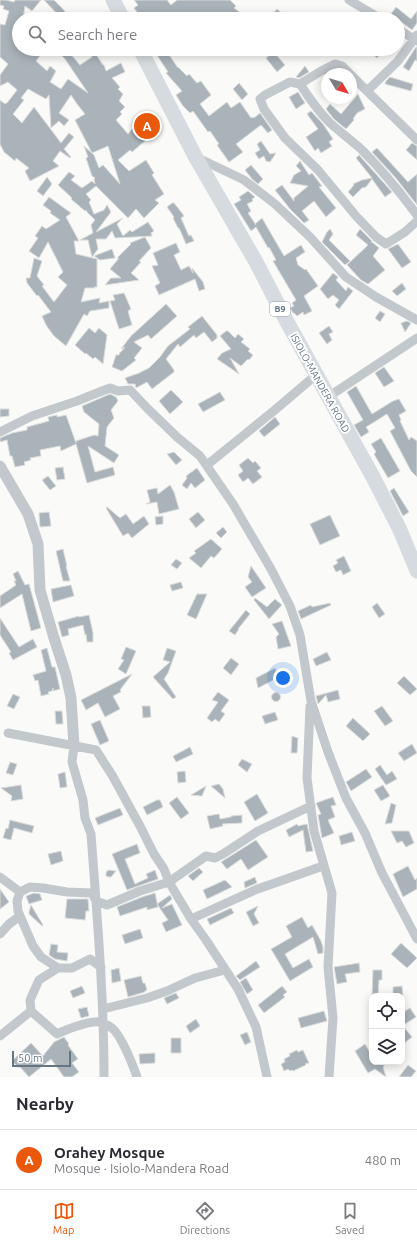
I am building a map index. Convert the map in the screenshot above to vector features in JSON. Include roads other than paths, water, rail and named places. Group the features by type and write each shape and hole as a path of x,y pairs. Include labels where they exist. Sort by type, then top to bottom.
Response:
{"highway":[{"path":"113,0 119,12"},
{"name":"ISIOLO-MANDERA ROAD","path":"144,56 195,156 256,262 286,320 373,477 400,530 417,571"}],"street":[{"path":"349,0 369,12"},
{"path":"405,32 416,38 405,51"},
{"path":"367,91 401,56"},
{"path":"327,68 335,64 344,68"},
{"path":"321,71 300,84 290,82 265,95 260,99 264,109 285,138 318,170 356,216 376,237 386,244 405,232 417,221"},
{"path":"357,80 417,140"},
{"path":"300,84 314,105 331,124 371,160 417,215"},
{"path":"195,156 244,180 275,204 310,238 346,277 376,297 417,320"},
{"path":"328,397 417,338"},
{"path":"207,465 316,375"},
{"path":"0,432 32,416 77,401 106,389 110,388 118,391 130,390 177,437 200,456 233,504 271,569 290,606 300,636 311,701 328,752 346,798 365,833 382,873 417,939"},
{"path":"0,466 28,514 38,544 40,590 66,675 71,698 74,746 72,762 83,800 85,818 91,834 104,1009 104,1077"},
{"path":"311,701 307,778 314,831 332,893 328,966 333,1018 329,1077"},
{"path":"8,732 96,750 112,775 154,854 164,869 169,882 191,919 238,989 256,1027 267,1077"},
{"path":"58,968 41,957 33,946 18,910 17,901 20,892 30,887 92,894 96,901 106,905 140,891 169,882 200,859 206,856 215,858 258,831 311,806"},
{"path":"191,919 255,890 323,866"},
{"path":"0,877 20,892"},
{"path":"0,934 9,924 20,916"},
{"path":"101,967 90,959 72,968 58,968 39,980 30,1000 31,1011 57,1034 95,1021 112,1028 120,1039 137,1077"},
{"path":"104,1009 147,998 167,991 195,978 225,970"},
{"path":"0,1036 31,1011"}],"place":[{"name":"Orahey Mosque","path":"147,126"}]}
